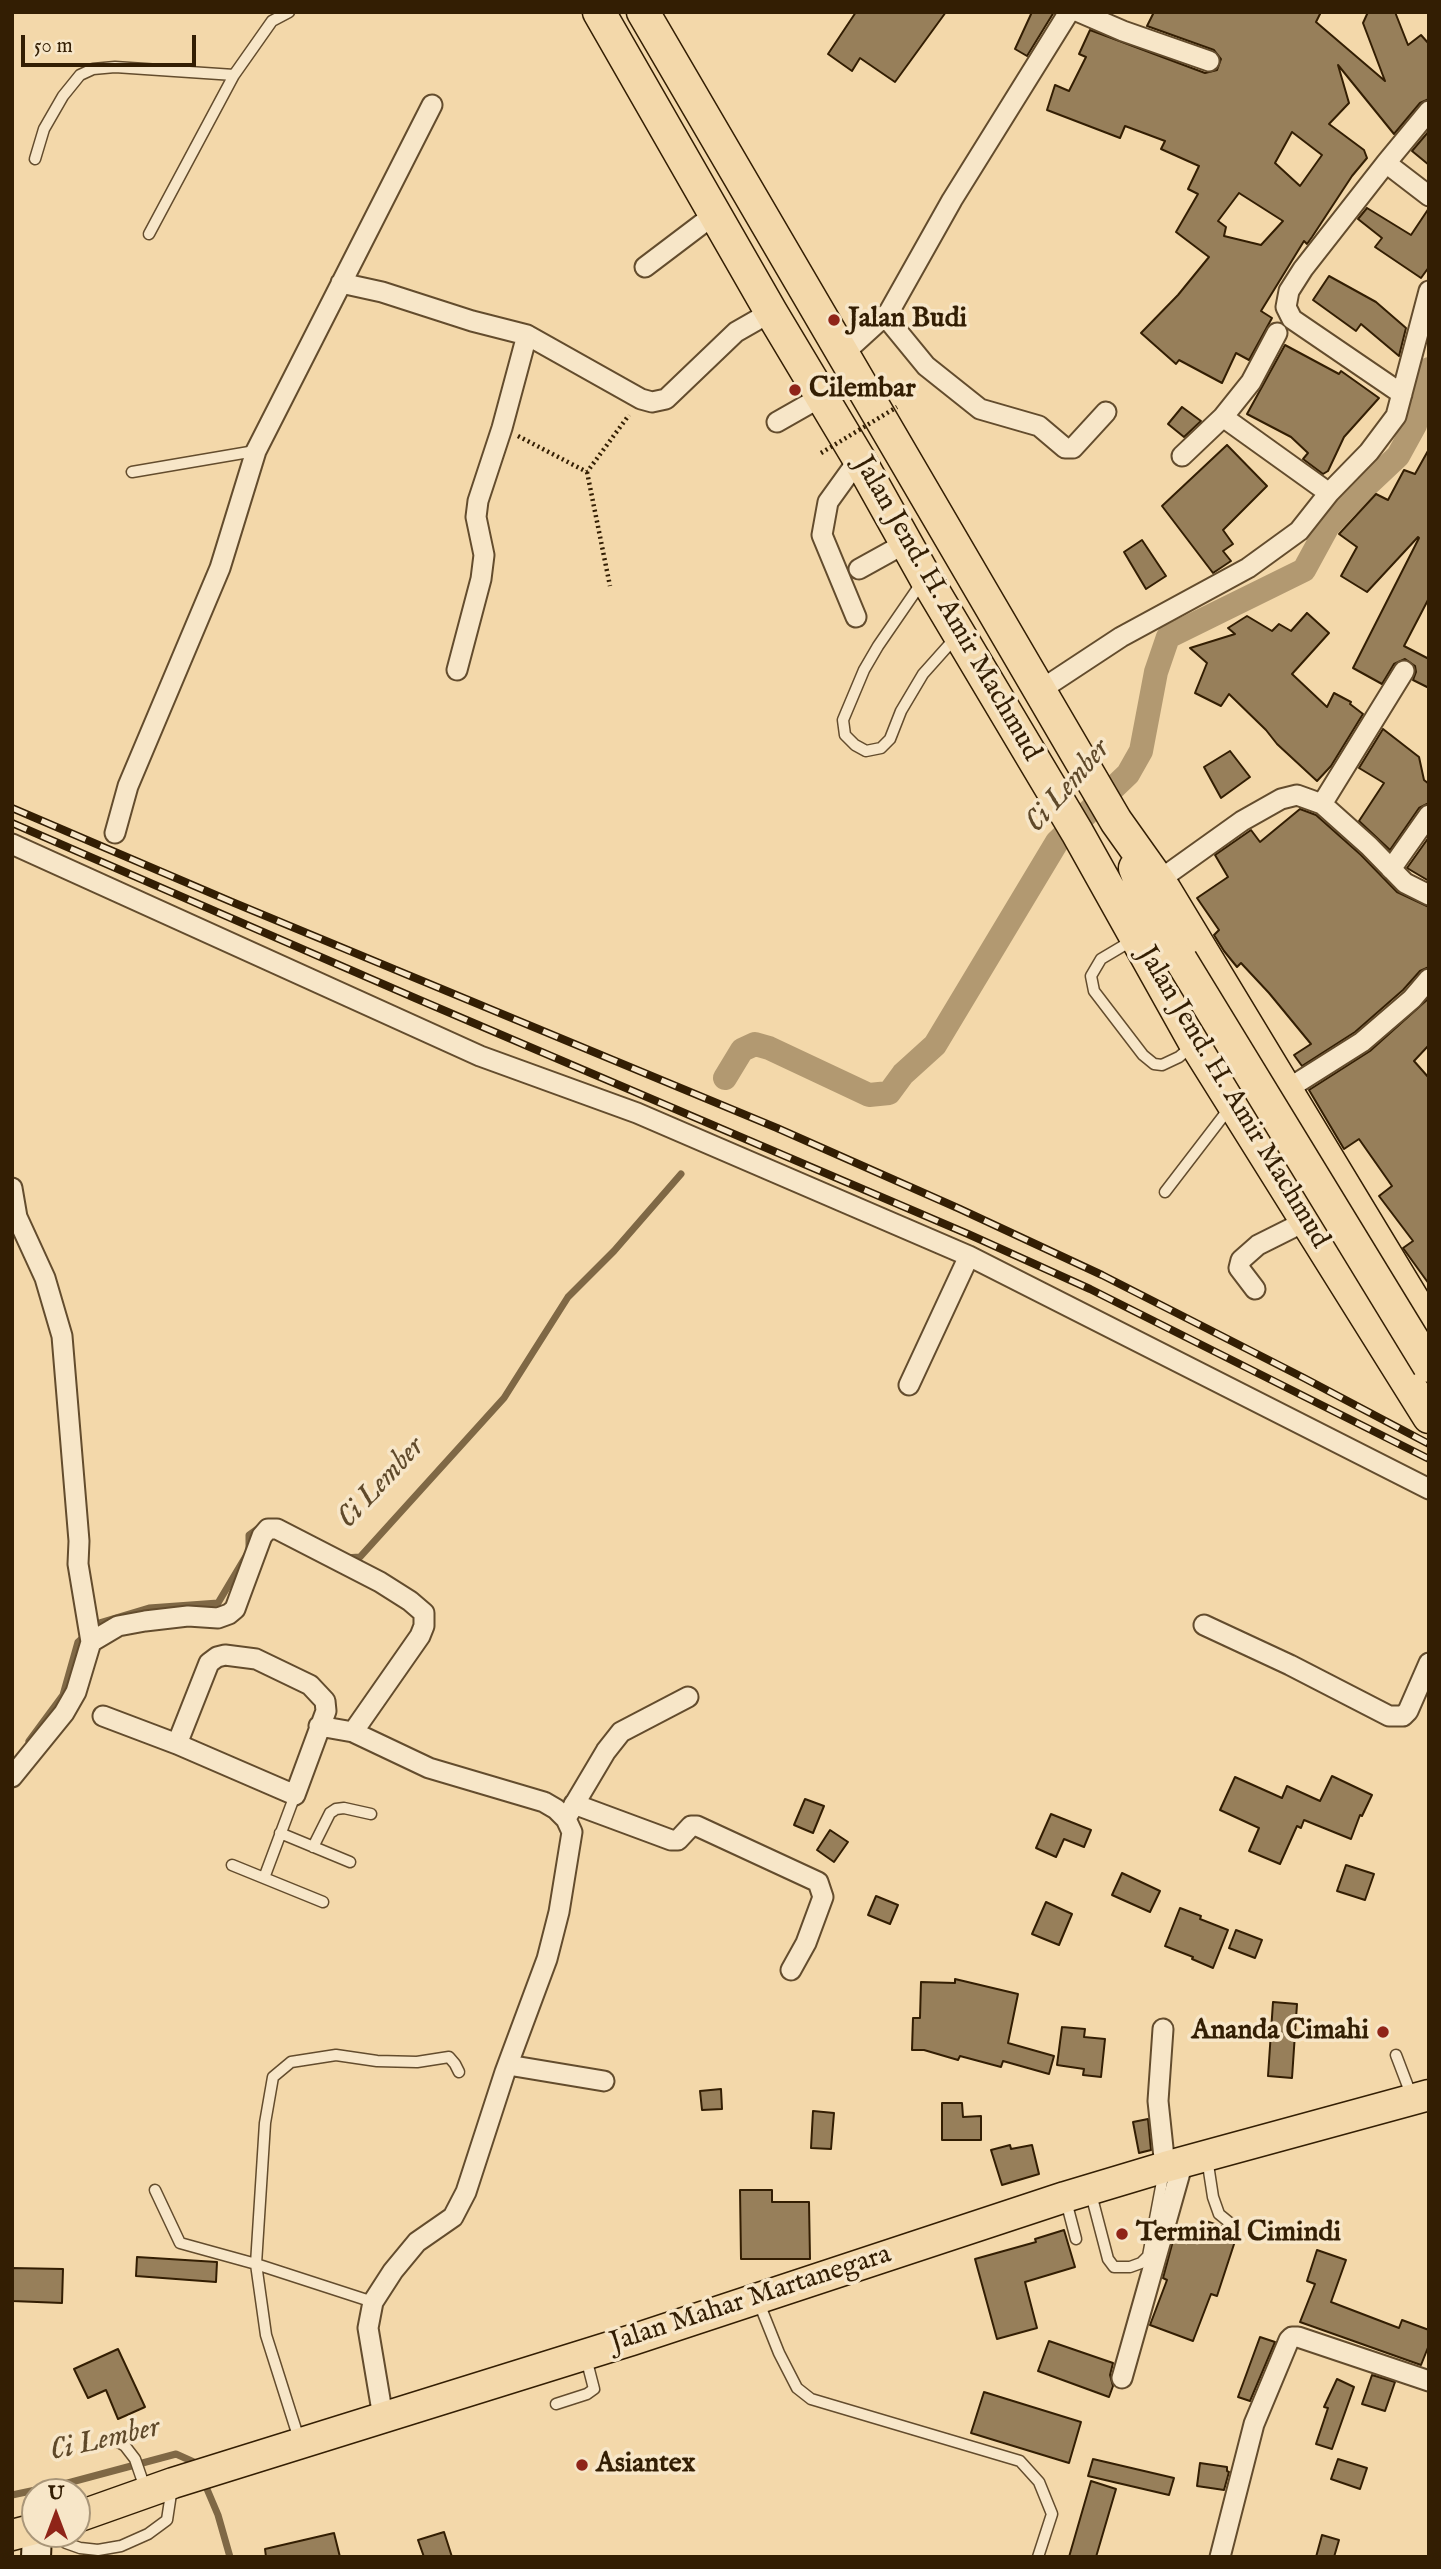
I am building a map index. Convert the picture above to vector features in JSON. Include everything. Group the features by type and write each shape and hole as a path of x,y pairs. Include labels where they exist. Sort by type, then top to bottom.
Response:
{"highway":[{"name":"Jalan Jend. H. Amir Machmud","path":"599,12 925,577 1057,799 1079,835 1144,925 1195,1043 1232,1105 1375,1332 1422,1383 1429,1417"},
{"name":"Jalan Jend. H. Amir Machmud","path":"650,18 1113,816 1158,881 1424,1308"},
{"path":"645,90 678,68"},
{"path":"1113,816 1144,925 1181,960 1422,1383"},
{"path":"1375,1332 1424,1308"}],"main road":[{"name":"Jalan Mahar Martanegara","path":"91,2512 176,2480 584,2355 1078,2194 1421,2098"}],"street":[{"path":"844,353 885,316 952,200 1069,12"},
{"path":"1079,12 1131,34 1209,61"},
{"path":"115,832 128,786 220,568 256,451 432,105"},
{"path":"1402,394 1292,319 1286,307 1289,291 1303,269 1429,111"},
{"path":"1386,163 1429,196"},
{"path":"645,267 715,214"},
{"path":"341,283 382,292 472,321 527,335 641,399 652,402 666,399 736,332 771,312"},
{"path":"1039,691 1131,631 1248,569 1299,531 1329,493 1369,453 1396,416 1429,291"},
{"path":"885,316 926,366 980,409 1039,425 1065,448 1073,448 1106,412"},
{"path":"1182,456 1223,417 1251,382 1277,333"},
{"path":"457,670 481,579 484,555 476,517 478,501 502,428 527,335"},
{"path":"777,422 821,397"},
{"path":"1223,417 1329,493"},
{"path":"856,617 822,535 828,502 859,459"},
{"path":"859,569 906,543"},
{"path":"1322,804 1404,671"},
{"path":"1158,881 1242,821 1281,799 1297,795 1322,804 1405,883 1429,895"},
{"path":"1391,869 1429,815"},
{"path":"12,844 480,1056 637,1113 969,1256 1429,1489"},
{"path":"1286,1090 1362,1042 1412,999 1429,979"},
{"path":"12,1188 18,1217 45,1278 62,1336 79,1541 78,1564 89,1632 76,1692 64,1713 12,1777"},
{"path":"1255,1289 1239,1268 1241,1260 1258,1245 1304,1219"},
{"path":"909,1385 969,1256"},
{"path":"89,1632 145,1621 188,1616 218,1618 229,1614 235,1609 262,1535 268,1529 277,1529 380,1582 424,1613 424,1626 420,1636 353,1732"},
{"path":"1204,1625 1390,1716 1403,1716 1408,1711 1429,1663"},
{"path":"103,1716 177,1744 295,1795 326,1711 325,1701 310,1685 256,1659 225,1655 217,1657 209,1664 177,1744"},
{"path":"383,2417 368,2328 373,2302 393,2271 417,2242 453,2217 466,2192 547,1959 559,1912 571,1844 570,1811 606,1751 621,1732 688,1697"},
{"path":"319,1726 353,1732 429,1768 544,1802 556,1809 671,1840 678,1840 691,1826 697,1826 818,1882 822,1898 806,1943 791,1970"},
{"path":"1122,2378 1185,2162 1158,2101 1163,2029"},
{"path":"508,2065 604,2081"},
{"path":"1220,2557 1254,2424 1292,2337 1429,2381"}],"lane":[{"path":"149,234 234,75 272,21 289,12"},
{"path":"35,159 44,129 63,96 80,75 93,69 115,67 234,75"},
{"path":"132,472 256,451"},
{"path":"925,577 864,670 843,720 845,735 866,751 881,748 890,739 901,711 923,674 959,634"},
{"path":"1144,925 1101,959 1091,975 1094,990 1143,1055 1154,1064 1162,1065 1179,1057 1195,1043"},
{"path":"1165,1192 1232,1105"},
{"path":"264,1878 295,1795"},
{"path":"313,1847 330,1813 336,1809 372,1814"},
{"path":"280,1833 350,1862"},
{"path":"232,1865 323,1902"},
{"path":"300,2443 266,2335 256,2264 265,2123 273,2077 281,2068 302,2059 336,2055 377,2061 416,2062 449,2057 458,2072"},
{"path":"1396,2055 1421,2098"},
{"path":"1078,2194 1114,2267 1130,2267 1141,2263 1148,2256 1185,2162 1213,2197 1219,2214 1230,2223"},
{"path":"155,2190 180,2243 256,2264 373,2302"},
{"path":"1076,2239 1078,2194"},
{"path":"757,2297 779,2353 797,2388 811,2399 1020,2461 1039,2482 1052,2514 1038,2557"},
{"path":"556,2404 594,2389 584,2355"},
{"path":"89,2548 98,2550 121,2546 148,2534 167,2520 176,2480 136,2462 125,2446 113,2439"}],"path":[{"path":"610,586 587,472 641,399"},
{"path":"821,453 897,407"},
{"path":"502,428 587,472"}],"building":[{"path":"856,12 946,12 895,82 860,58 852,71 828,54"},
{"path":"1032,12 1054,12 1027,56 1015,49"},
{"path":"1154,12 1321,12 1316,22 1385,81 1363,23 1368,12 1395,12 1408,45 1421,35 1429,44 1429,99 1420,103 1394,134 1338,65 1349,103 1329,124 1364,150 1367,158 1307,244 1304,241 1261,311 1272,318 1249,360 1236,353 1222,383 1179,360 1176,364 1141,333 1178,295 1209,257 1176,232 1198,194 1188,189 1199,166 1161,149 1165,141 1125,126 1120,138 1047,110 1055,85 1069,91 1086,57 1079,54 1090,30 1205,73 1217,70 1221,59 1214,50 1147,26","holes":["1292,132 1322,155 1300,186 1275,163","1239,193 1283,221 1261,245 1224,236 1226,227 1218,221"]},
{"path":"1429,131 1429,165 1412,151"},
{"path":"1367,208 1411,235 1429,208 1429,267 1421,278 1375,247 1382,238 1358,219"},
{"path":"1329,276 1376,302 1406,328 1399,356 1361,324 1356,331 1313,300"},
{"path":"1285,345 1339,374 1341,371 1379,398 1344,437 1328,471 1323,474 1303,459 1308,453 1291,437 1247,414"},
{"path":"1182,407 1201,421 1184,437 1168,424"},
{"path":"1227,445 1267,486 1223,530 1233,544 1223,551 1231,561 1213,573 1162,506"},
{"path":"1429,449 1429,598 1404,646 1429,659 1429,688 1413,680 1415,666 1405,659 1394,664 1382,684 1353,668 1419,538 1367,592 1341,576 1357,547 1339,534 1376,494 1388,500 1404,470 1415,474"},
{"path":"1142,540 1166,576 1146,589 1124,552"},
{"path":"1307,613 1329,633 1292,674 1327,707 1334,693 1351,702 1350,704 1363,714 1331,766 1317,781 1229,694 1221,706 1195,693 1207,663 1190,648 1235,634 1228,628 1247,616 1272,631 1279,624 1291,631"},
{"path":"1383,729 1419,757 1424,780 1429,784 1429,803 1419,808 1390,850 1359,821 1384,783 1359,768"},
{"path":"1230,751 1250,777 1221,798 1204,767"},
{"path":"1300,809 1316,815 1397,892 1429,907 1429,967 1420,971 1403,990 1355,1032 1302,1066 1294,1055 1311,1044 1241,963 1237,967 1224,951 1214,935 1219,930 1197,898 1228,877 1215,855 1251,830 1260,842"},
{"path":"1429,837 1429,881 1407,868"},
{"path":"1429,998 1429,1045 1414,1061 1429,1078 1429,1284 1403,1248 1413,1241 1379,1196 1392,1186 1359,1139 1344,1149 1309,1090 1370,1051"},
{"path":"1332,1776 1372,1795 1362,1816 1360,1815 1351,1839 1304,1820 1301,1828 1297,1826 1280,1864 1249,1851 1259,1828 1220,1810 1235,1777 1282,1798 1287,1786 1320,1801"},
{"path":"805,1799 824,1806 813,1833 794,1825"},
{"path":"1051,1814 1091,1830 1084,1847 1064,1839 1056,1857 1036,1848"},
{"path":"830,1830 848,1842 834,1862 817,1850"},
{"path":"1346,1865 1374,1874 1365,1900 1337,1891"},
{"path":"1122,1873 1160,1891 1150,1912 1112,1895"},
{"path":"876,1896 898,1905 890,1924 868,1915"},
{"path":"1046,1902 1072,1914 1059,1945 1032,1934"},
{"path":"1180,1908 1228,1930 1213,1968 1165,1946"},
{"path":"1236,1930 1262,1940 1255,1958 1229,1948"},
{"path":"955,1979 1018,1994 1008,2043 1054,2056 1049,2074 1003,2061 1001,2067 960,2056 958,2060 924,2050 912,2050 913,2018 920,2018 921,1982 955,1983"},
{"path":"1273,2002 1297,2004 1292,2078 1268,2076"},
{"path":"1062,2027 1085,2029 1084,2037 1105,2039 1101,2077 1083,2075 1084,2069 1057,2065"},
{"path":"721,2089 722,2109 702,2110 700,2091"},
{"path":"942,2103 962,2103 963,2117 981,2116 981,2140 942,2140"},
{"path":"813,2111 834,2113 831,2149 811,2148"},
{"path":"1148,2119 1151,2150 1139,2153 1133,2122"},
{"path":"1010,2145 1011,2149 1032,2145 1039,2174 1002,2185 991,2150"},
{"path":"740,2190 772,2190 772,2202 809,2202 810,2259 741,2259"},
{"path":"1200,2219 1238,2232 1217,2296 1211,2294 1193,2341 1150,2325 1167,2280 1163,2278 1174,2237 1192,2243"},
{"path":"1064,2230 1075,2267 1025,2282 1037,2328 997,2339 975,2259 1036,2242 1035,2239"},
{"path":"1317,2250 1346,2260 1331,2302 1399,2328 1402,2320 1429,2330 1429,2345 1421,2365 1300,2322 1315,2284 1307,2281"},
{"path":"137,2257 217,2262 216,2282 136,2276"},
{"path":"12,2268 63,2269 62,2303 12,2301"},
{"path":"1260,2337 1275,2342 1250,2401 1238,2397"},
{"path":"1049,2341 1113,2363 1110,2375 1113,2386 1109,2397 1038,2371"},
{"path":"118,2349 145,2407 118,2419 106,2390 88,2398 74,2369"},
{"path":"1372,2375 1395,2382 1385,2411 1362,2404"},
{"path":"1337,2379 1354,2387 1332,2449 1316,2444 1328,2408 1324,2407"},
{"path":"984,2392 1081,2422 1069,2463 971,2433"},
{"path":"1093,2459 1174,2478 1169,2495 1088,2476"},
{"path":"1338,2459 1367,2468 1360,2489 1331,2479"},
{"path":"1200,2463 1227,2467 1229,2472 1224,2490 1197,2486"},
{"path":"1091,2481 1116,2489 1096,2557 1069,2557"},
{"path":"444,2532 452,2557 424,2557 418,2540"},
{"path":"334,2533 340,2557 266,2557 265,2549"},
{"path":"1322,2535 1339,2540 1334,2557 1316,2557"}],"waterway":[{"name":"Ci Lember","path":"725,1078 742,1050 755,1044 869,1095 889,1093 903,1074 935,1045 1057,842 1128,774 1141,751 1156,672 1168,637 1304,570 1328,526 1398,456 1415,425 1429,369"},
{"name":"Ci Lember","path":"344,1558 360,1557 504,1398 568,1297 614,1251 681,1174"},
{"name":"Ci Lember","path":"29,1741 63,1695 78,1642 99,1623 149,1608 218,1603 249,1551 249,1535 260,1527"},
{"name":"Ci Lember","path":"12,2495 176,2454 196,2463 198,2468"},
{"name":"Ci Lember","path":"204,2482 218,2515 230,2557"}],"railway":[{"path":"12,808 777,1128 960,1209 1102,1275 1429,1444"},
{"path":"12,823 968,1234 1090,1289 1429,1459"}],"place":[{"name":"Jalan Budi","path":"834,320"},
{"name":"Cilembar","path":"795,390"},
{"name":"Ananda Cimahi","path":"1383,2032"},
{"name":"Terminal Cimindi","path":"1122,2234"},
{"name":"Asiantex","path":"582,2465"}]}
